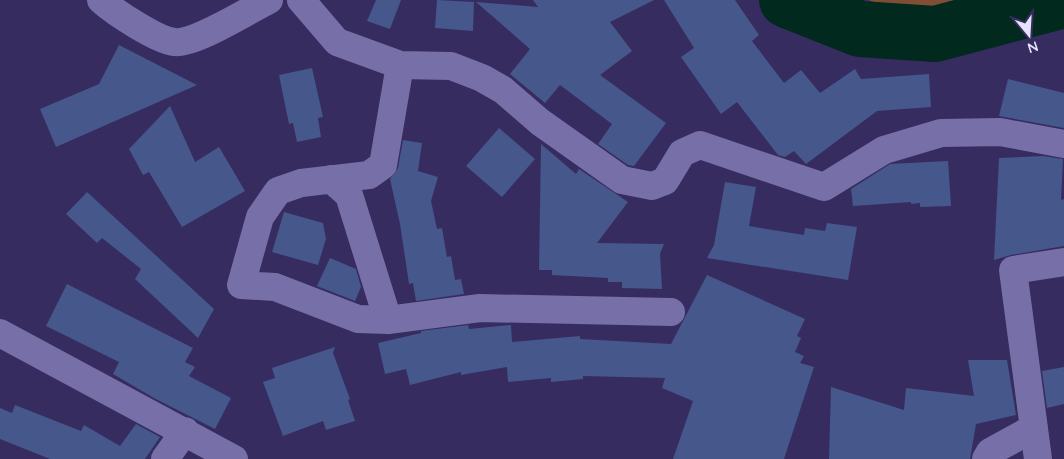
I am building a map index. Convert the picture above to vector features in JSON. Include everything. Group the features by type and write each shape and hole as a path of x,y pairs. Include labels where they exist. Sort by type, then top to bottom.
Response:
{"street":[{"path":"101,0 130,22 174,42 197,38 269,0"},
{"path":"301,0 337,42 400,65 451,66 482,78 503,90 540,122 622,180 652,186 665,181 682,153 700,145 824,187 884,150 941,134 1000,132 1064,144"},
{"path":"400,65 382,165 369,175 301,183 278,191 260,217 241,285 275,287 358,319 388,320 480,308 671,312"},
{"path":"331,179 349,195 388,320"},
{"path":"1038,459 1013,270 1064,262"},
{"path":"0,333 234,459"},
{"path":"986,459 990,452 1034,428"},
{"path":"165,459 185,431"}],"shaded area":[{"path":"868,0 972,0 915,16"}],"building":[{"path":"376,0 401,0 390,29 367,21"},
{"path":"437,0 474,2 473,31 435,28"},
{"path":"533,0 654,0 610,22 632,51 600,75 666,123 634,166 628,165 598,144 612,124 560,85 545,103 510,74 530,49 476,2 538,7"},
{"path":"664,0 735,0 759,35 752,41 784,83 801,70 820,93 855,69 861,79 929,74 931,107 877,111 806,164 794,151 785,157 778,155 737,102 721,114 681,57 694,48"},
{"path":"119,45 197,85 56,147 40,109 99,84"},
{"path":"312,68 323,117 318,118 321,137 297,142 293,123 289,124 279,75"},
{"path":"1008,79 1064,93 1064,128 999,116"},
{"path":"170,106 195,162 219,147 245,191 182,227 149,172 143,175 129,149"},
{"path":"499,128 535,159 502,197 466,166"},
{"path":"403,140 422,143 418,171 438,177 431,201 437,229 442,228 447,257 451,256 455,280 461,279 464,294 416,301 413,283 409,284 400,224 390,179 398,168"},
{"path":"541,144 576,174 579,169 628,202 597,243 664,244 660,254 662,289 622,288 622,282 608,282 608,278 552,275 552,270 539,270"},
{"path":"1043,156 1063,159 1061,200 1064,199 1064,246 1011,255 994,260 999,158"},
{"path":"948,161 951,206 920,207 920,203 911,204 911,202 853,206 851,189 890,164"},
{"path":"725,182 756,187 749,226 804,235 805,228 825,231 827,223 857,227 848,280 707,258 714,245"},
{"path":"87,192 214,309 198,338 135,279 141,269 102,238 97,243 66,214"},
{"path":"284,212 323,223 326,239 318,265 272,252"},
{"path":"330,258 356,269 361,287 355,301 317,286"},
{"path":"707,275 805,319 797,336 801,338 795,352 804,356 800,363 814,367 784,459 673,459 693,401 662,388 665,378 583,376 583,379 551,382 551,378 508,382 507,367 461,375 461,372 410,385 406,369 385,374 378,343 421,333 421,331 468,325 469,329 511,325 512,342 580,336 580,339 671,344"},
{"path":"67,284 193,348 185,362 195,367 189,376 231,398 215,429 154,398 113,374 119,362 46,326"},
{"path":"335,347 333,353 350,399 348,400 355,421 326,430 323,421 283,436 263,382 275,378 272,368"},
{"path":"968,360 1007,360 1016,415 976,424 970,459 829,459 831,387 904,410 906,388 974,396"},
{"path":"1064,367 1064,404 1047,408 1042,371"},
{"path":"15,405 81,431 84,425 120,446 136,424 160,437 145,459 50,459 0,439 0,408 12,413"}],"waterway":[{"path":"787,0 860,29 935,34 1064,0"}]}
